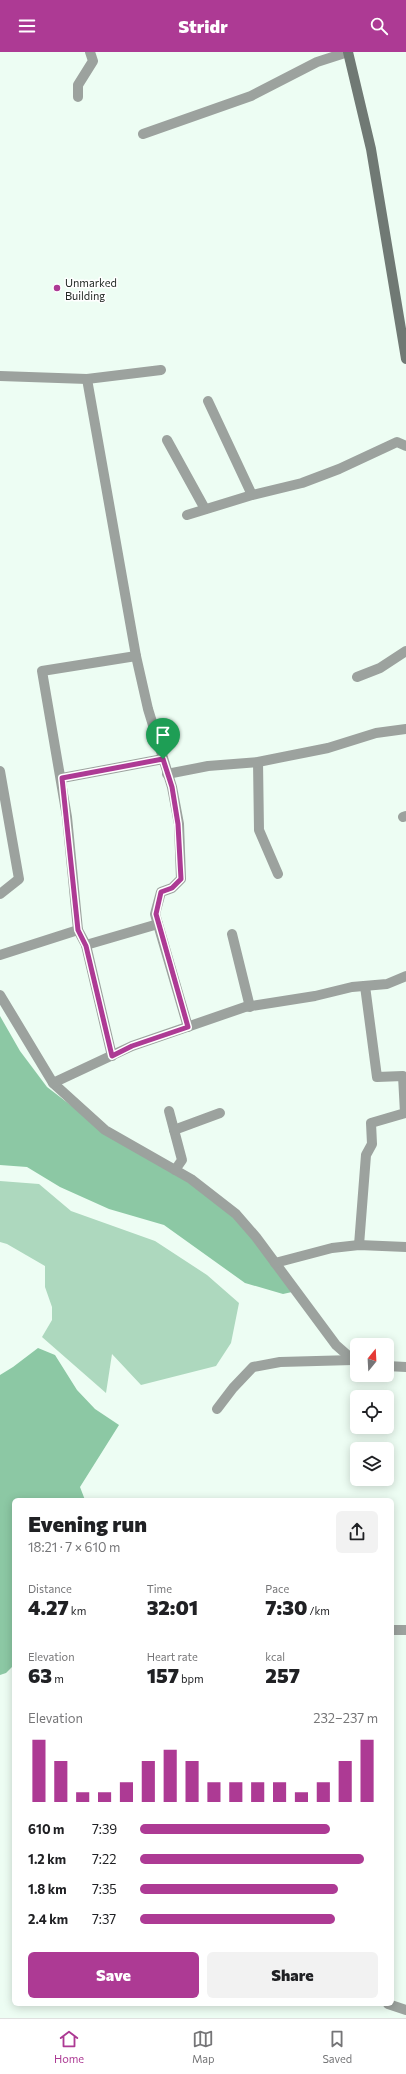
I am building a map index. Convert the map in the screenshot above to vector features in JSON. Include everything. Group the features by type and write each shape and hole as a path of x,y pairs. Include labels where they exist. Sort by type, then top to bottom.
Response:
{"street":[{"path":"78,97 78,85 93,61 90,52"},
{"path":"143,134 252,96 317,62 348,52 371,149 406,359"},
{"path":"0,376 87,379 161,370"},
{"path":"87,379 136,656 148,709 172,787 178,824 181,879 172,888 161,892 156,914 188,1027"},
{"path":"208,401 252,495"},
{"path":"167,440 205,509"},
{"path":"187,515 252,495 302,483 339,469 397,442 406,446"},
{"path":"357,677 380,668 406,651"},
{"path":"112,1056 86,946 78,930 62,778 42,672 136,656"},
{"path":"167,774 208,766 258,762 328,748 376,733 406,729"},
{"path":"62,778 163,759"},
{"path":"258,762 259,830 278,874"},
{"path":"0,771 19,879 0,894"},
{"path":"86,946 158,924"},
{"path":"0,955 78,930"},
{"path":"232,934 250,1007"},
{"path":"53,1083 132,1046 245,1007 365,986 387,984 406,976"},
{"path":"358,1245 366,1155 372,1144 370,1123 405,1113 403,1076 377,1077 365,986"},
{"path":"0,995 53,1083 105,1130 190,1179 236,1214 256,1237 336,1345 350,1357"},
{"path":"169,1111 182,1160 175,1170"},
{"path":"174,1130 220,1113"},
{"path":"275,1263 332,1248 358,1245 406,1247"},
{"path":"217,1409 233,1388 253,1366 280,1362 350,1361"},
{"path":"394,1366 406,1367"},
{"path":"394,1630 406,1630"},
{"path":"394,2006 406,2010"}],"green space":[{"path":"0,1016 20,1051 47,1087 107,1133 152,1156 240,1218 301,1290 283,1294 245,1283 164,1225 109,1209 60,1187 27,1167 0,1165"},
{"path":"0,1181 39,1184 71,1211 155,1241 207,1275 239,1303 231,1343 216,1366 141,1385 112,1354 106,1393 42,1337 52,1320 52,1307 45,1287 45,1266 7,1244 0,1242"},
{"path":"38,1348 55,1355 77,1390 95,1409 119,1425 80,1487 84,1498 12,1498 12,1667 6,1673 0,1675 0,1375"}],"place":[{"name":"Unmarked Building","path":"57,288"}],"route":[{"path":"163,759 172,787 182,858 181,879 172,888 161,892 156,914 188,1027 132,1046 112,1056 86,946 78,930 68,817 62,778 163,759"}]}
